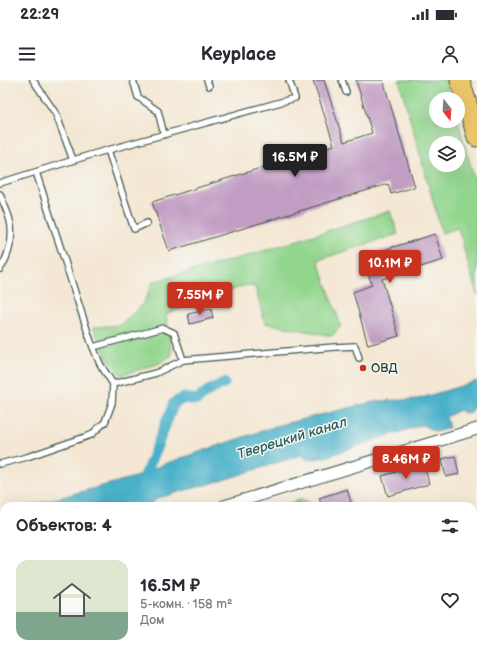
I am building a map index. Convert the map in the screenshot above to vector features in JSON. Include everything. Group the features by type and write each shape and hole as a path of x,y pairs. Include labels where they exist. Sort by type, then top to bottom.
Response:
{"highway":[{"path":"460,80 477,137"}],"street":[{"path":"237,502 477,429"}],"lane":[{"path":"33,80 56,114 73,160"},
{"path":"133,80 138,97 158,111 164,135"},
{"path":"0,183 73,160 295,98 289,80"},
{"path":"342,80 346,92"},
{"path":"108,150 134,228 147,224"},
{"path":"0,464 27,457 91,435 105,422 112,404 113,384 100,364 93,347 36,172"},
{"path":"0,194 10,222 11,241 6,261 0,269"},
{"path":"93,347 164,328 174,333 183,360"},
{"path":"113,384 156,372 183,360 335,346 355,346 359,358"}],"green space":[{"path":"399,80 446,80 449,92 429,92 429,128 460,128 462,136 429,136 429,172 465,172 465,146 477,189 477,295 458,228 442,233"},
{"path":"390,211 398,234 318,260 341,326 332,336 265,323 255,287 246,285 166,314 172,355 158,364 121,375 106,357 93,327 121,325 143,304 153,282 260,252"},
{"path":"302,499 309,502 293,502"}],"water":[{"name":"Тверецкий канал","path":"477,381 477,404 474,405 471,412 464,413 460,410 446,417 449,428 436,432 422,425 326,457 308,460 301,455 223,480 158,498 153,502 44,502 135,477 164,464 279,425 377,401 418,399"}],"building":[{"path":"313,80 324,80 344,142 372,133 356,80 383,80 415,187 391,194 388,184 169,251 152,202 334,145"},
{"path":"435,234 443,260 382,279 399,336 368,345 353,292 372,285 362,257"},
{"path":"211,309 213,318 190,324 188,314"},
{"path":"455,456 459,474 446,477 442,459"},
{"path":"424,464 429,484 388,496 382,476"},
{"path":"347,489 351,502 320,502 319,498"}],"waterway":[{"path":"141,486 174,403 184,398 197,400 208,391 224,383"}],"place":[{"name":"ОВД","path":"363,368"}]}
